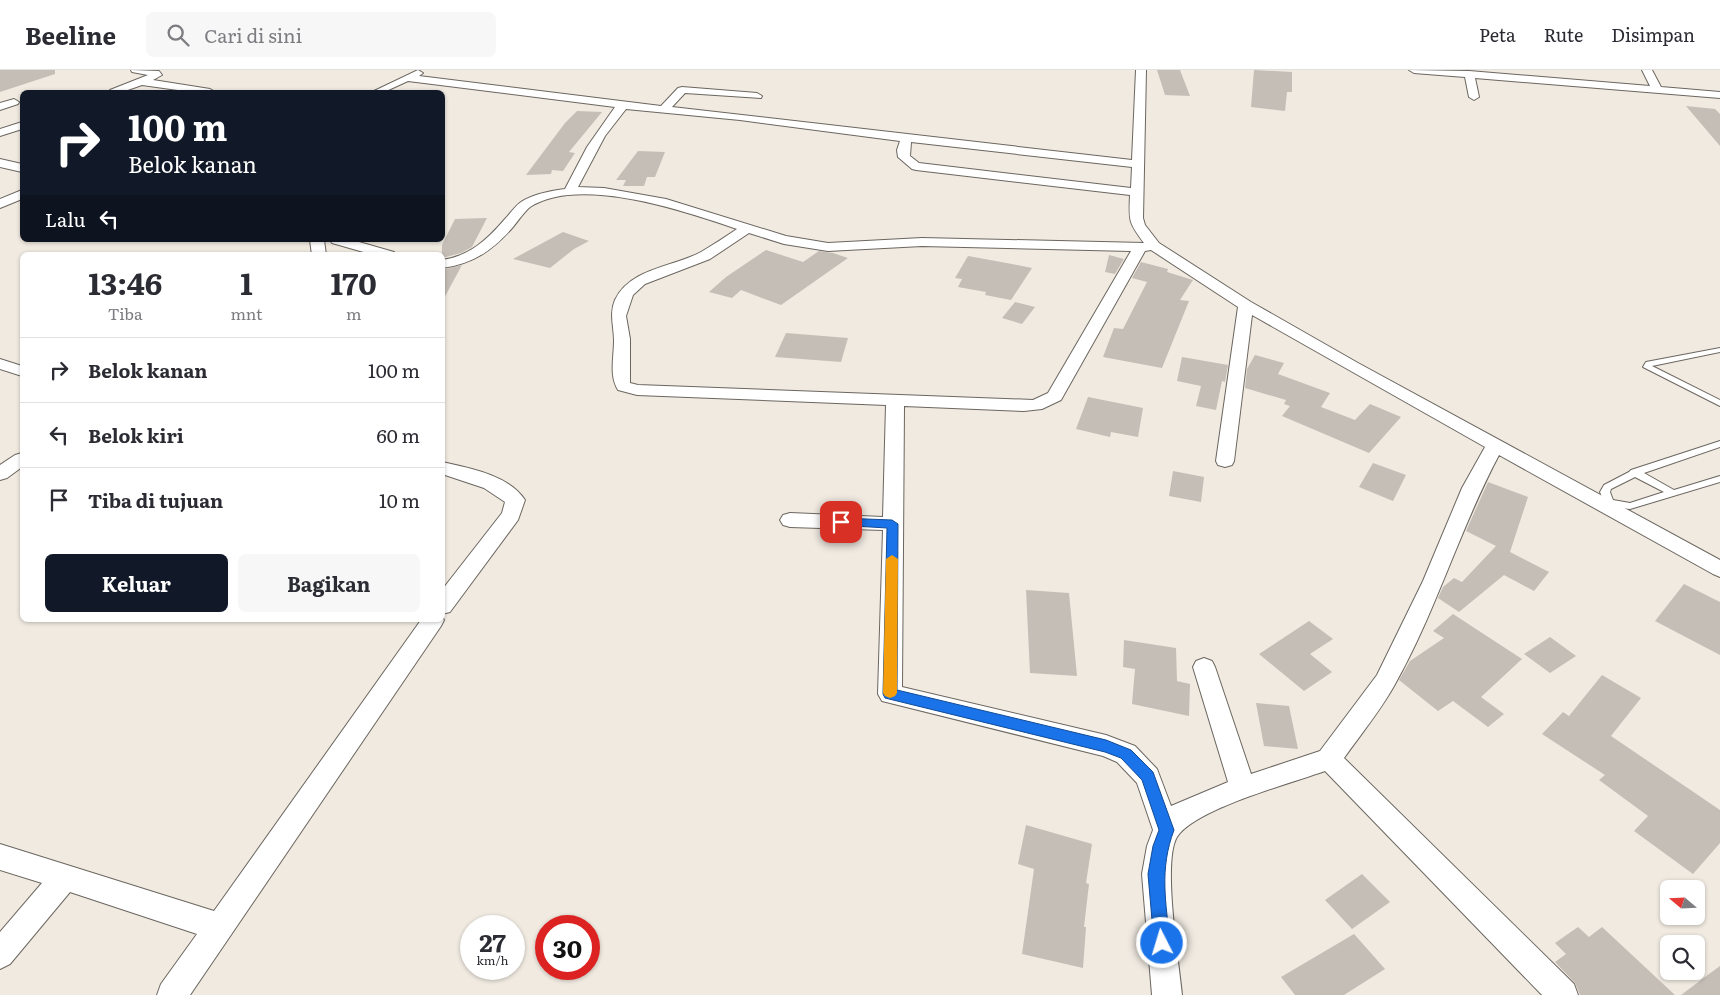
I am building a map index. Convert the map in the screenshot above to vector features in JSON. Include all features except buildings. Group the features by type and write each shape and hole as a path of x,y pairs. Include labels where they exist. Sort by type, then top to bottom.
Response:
{"street":[{"path":"136,70 157,74"},
{"path":"120,90 169,70"},
{"path":"381,90 423,70"},
{"path":"1140,70 1135,192 1136,218 1147,246"},
{"path":"1414,70 1720,95"},
{"path":"1647,70 1657,90"},
{"path":"1469,74 1474,97"},
{"path":"407,78 623,105 1137,164"},
{"path":"143,82 197,90"},
{"path":"664,109 682,90 757,96"},
{"path":"0,107 14,102"},
{"path":"569,192 592,149 614,115 623,105"},
{"path":"0,133 20,126"},
{"path":"906,138 903,150 904,157 910,163 921,167 1135,192"},
{"path":"445,263 474,257 494,241 525,205 547,196 569,192 605,192 664,201 784,240 828,247 922,242 1147,246 1352,366 1607,504 1720,569"},
{"path":"0,204 20,195"},
{"path":"747,228 705,256 640,281 628,292 623,299 618,316 622,340 621,381 624,386 637,390 1036,405 1055,396 1147,246"},
{"path":"343,242 378,252"},
{"path":"1225,461 1246,305"},
{"path":"2,366 20,370"},
{"path":"895,401 890,694 1106,746 1126,754 1148,777 1166,830"},
{"path":"1167,995 1156,874 1160,846 1166,830 1178,816 1243,788 1329,759 1385,681 1434,581 1472,488 1496,444"},
{"path":"0,474 20,460"},
{"path":"445,469 462,473 505,490 514,500 511,515 445,602"},
{"path":"790,520 892,524"},
{"path":"172,995 431,622"},
{"path":"1204,667 1243,788"},
{"path":"1329,759 1564,995"},
{"path":"0,857 219,927"},
{"path":"0,954 65,878"}],"lane":[{"path":"1720,350 1649,364 1647,367 1720,403"},
{"path":"1720,444 1658,462 1634,472 1607,487 1605,492 1607,504 1630,506 1720,479"},
{"path":"1634,472 1673,493"}],"slow traffic":[{"path":"890,693 892,559"}],"route":[{"path":"841,522 892,524 890,694 1106,746 1126,754 1148,777 1166,830 1160,846 1156,874 1162,943"}]}
